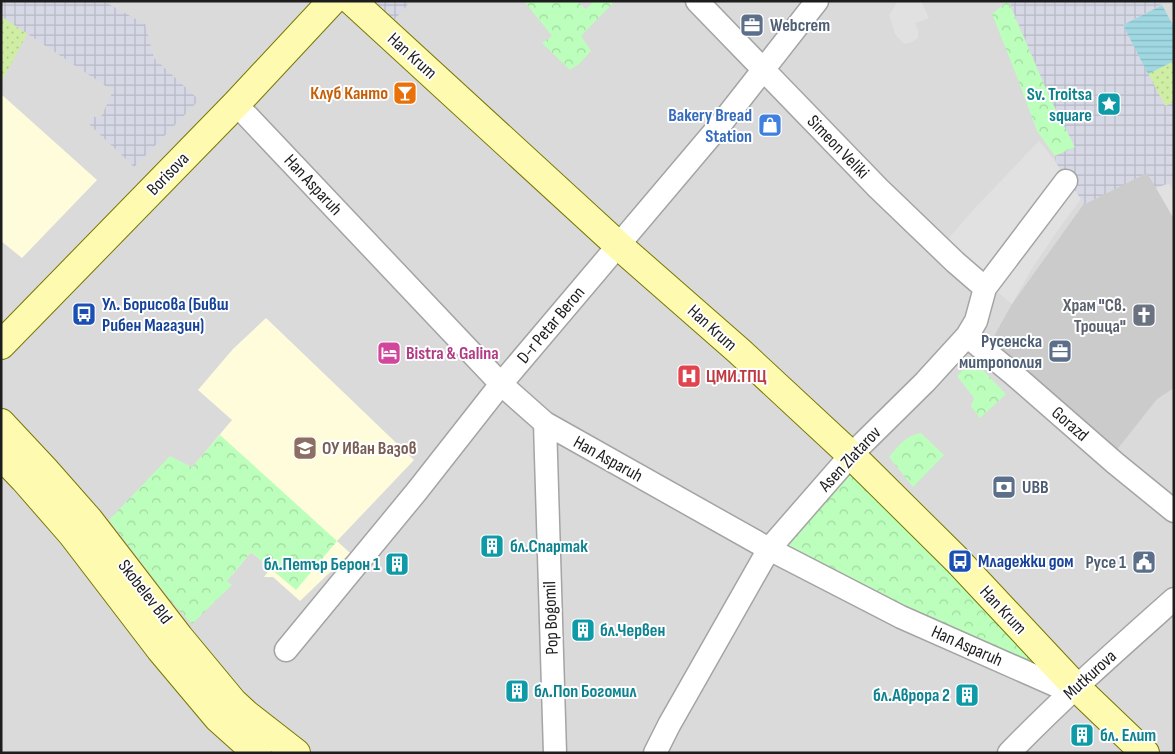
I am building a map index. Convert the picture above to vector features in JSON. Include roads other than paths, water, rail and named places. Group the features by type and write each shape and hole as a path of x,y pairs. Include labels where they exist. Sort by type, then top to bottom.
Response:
{"main road":[{"name":"Borisova","path":"1,345 236,104 332,1"},
{"name":"Han Krum","path":"352,1 851,455 957,560 1073,684 1145,753"},
{"name":"Skobelev Bld","path":"1,424 89,520 233,702 296,753"},
{"name":"Skobelev Bld","path":"1,456 24,479 72,534 160,649 218,718 257,753"}],"street":[{"name":"Simeon Veliki","path":"697,1 885,194 954,262 985,288"},
{"name":"D-r Petar Beron","path":"286,650 417,491 501,384 720,125 817,1"},
{"name":"Han Asparuh","path":"236,104 501,384 545,423 769,549 901,617 1055,685 1073,684"},
{"name":"Asen Zlatarov","path":"655,753 769,549 851,455 925,382 967,336 976,321 985,288 1066,181"},
{"name":"Gorazd","path":"967,336 1174,511"},
{"name":"Pop Bogomil","path":"545,423 555,753"},
{"name":"Mutkurova","path":"1009,753 1073,684 1174,599"}],"water":[{"path":"1162,5 1174,27 1174,61 1148,74 1123,25"}],"place":[{"name":"Webcrem","path":"752,25"},
{"name":"Клуб Канто","path":"405,93"},
{"name":"Sv. Troitsa square","path":"1109,104"},
{"name":"Bakery Bread Station","path":"770,125"},
{"name":"Ул. Борисова (Бивш Рибен Магазин)","path":"84,314"},
{"name":"Храм \"Св. Троица\"","path":"1144,315"},
{"name":"Русенска митрополия","path":"1060,351"},
{"name":"Bistra & Galina","path":"389,353"},
{"name":"ЦМИ.ТПЦ","path":"689,376"},
{"name":"ОУ Иван Вазов","path":"305,448"},
{"name":"UBB","path":"1004,487"},
{"name":"бл.Спартак","path":"492,546"},
{"name":"Младежки дом","path":"960,561"},
{"name":"Русе 1","path":"1144,562"},
{"name":"бл.Петър Берон 1","path":"397,564"},
{"name":"бл.Червен","path":"583,630"},
{"name":"бл.Поп Богомил","path":"517,691"},
{"name":"бл.Аврора 2","path":"967,695"},
{"name":"бл. Елит","path":"1082,735"}]}
